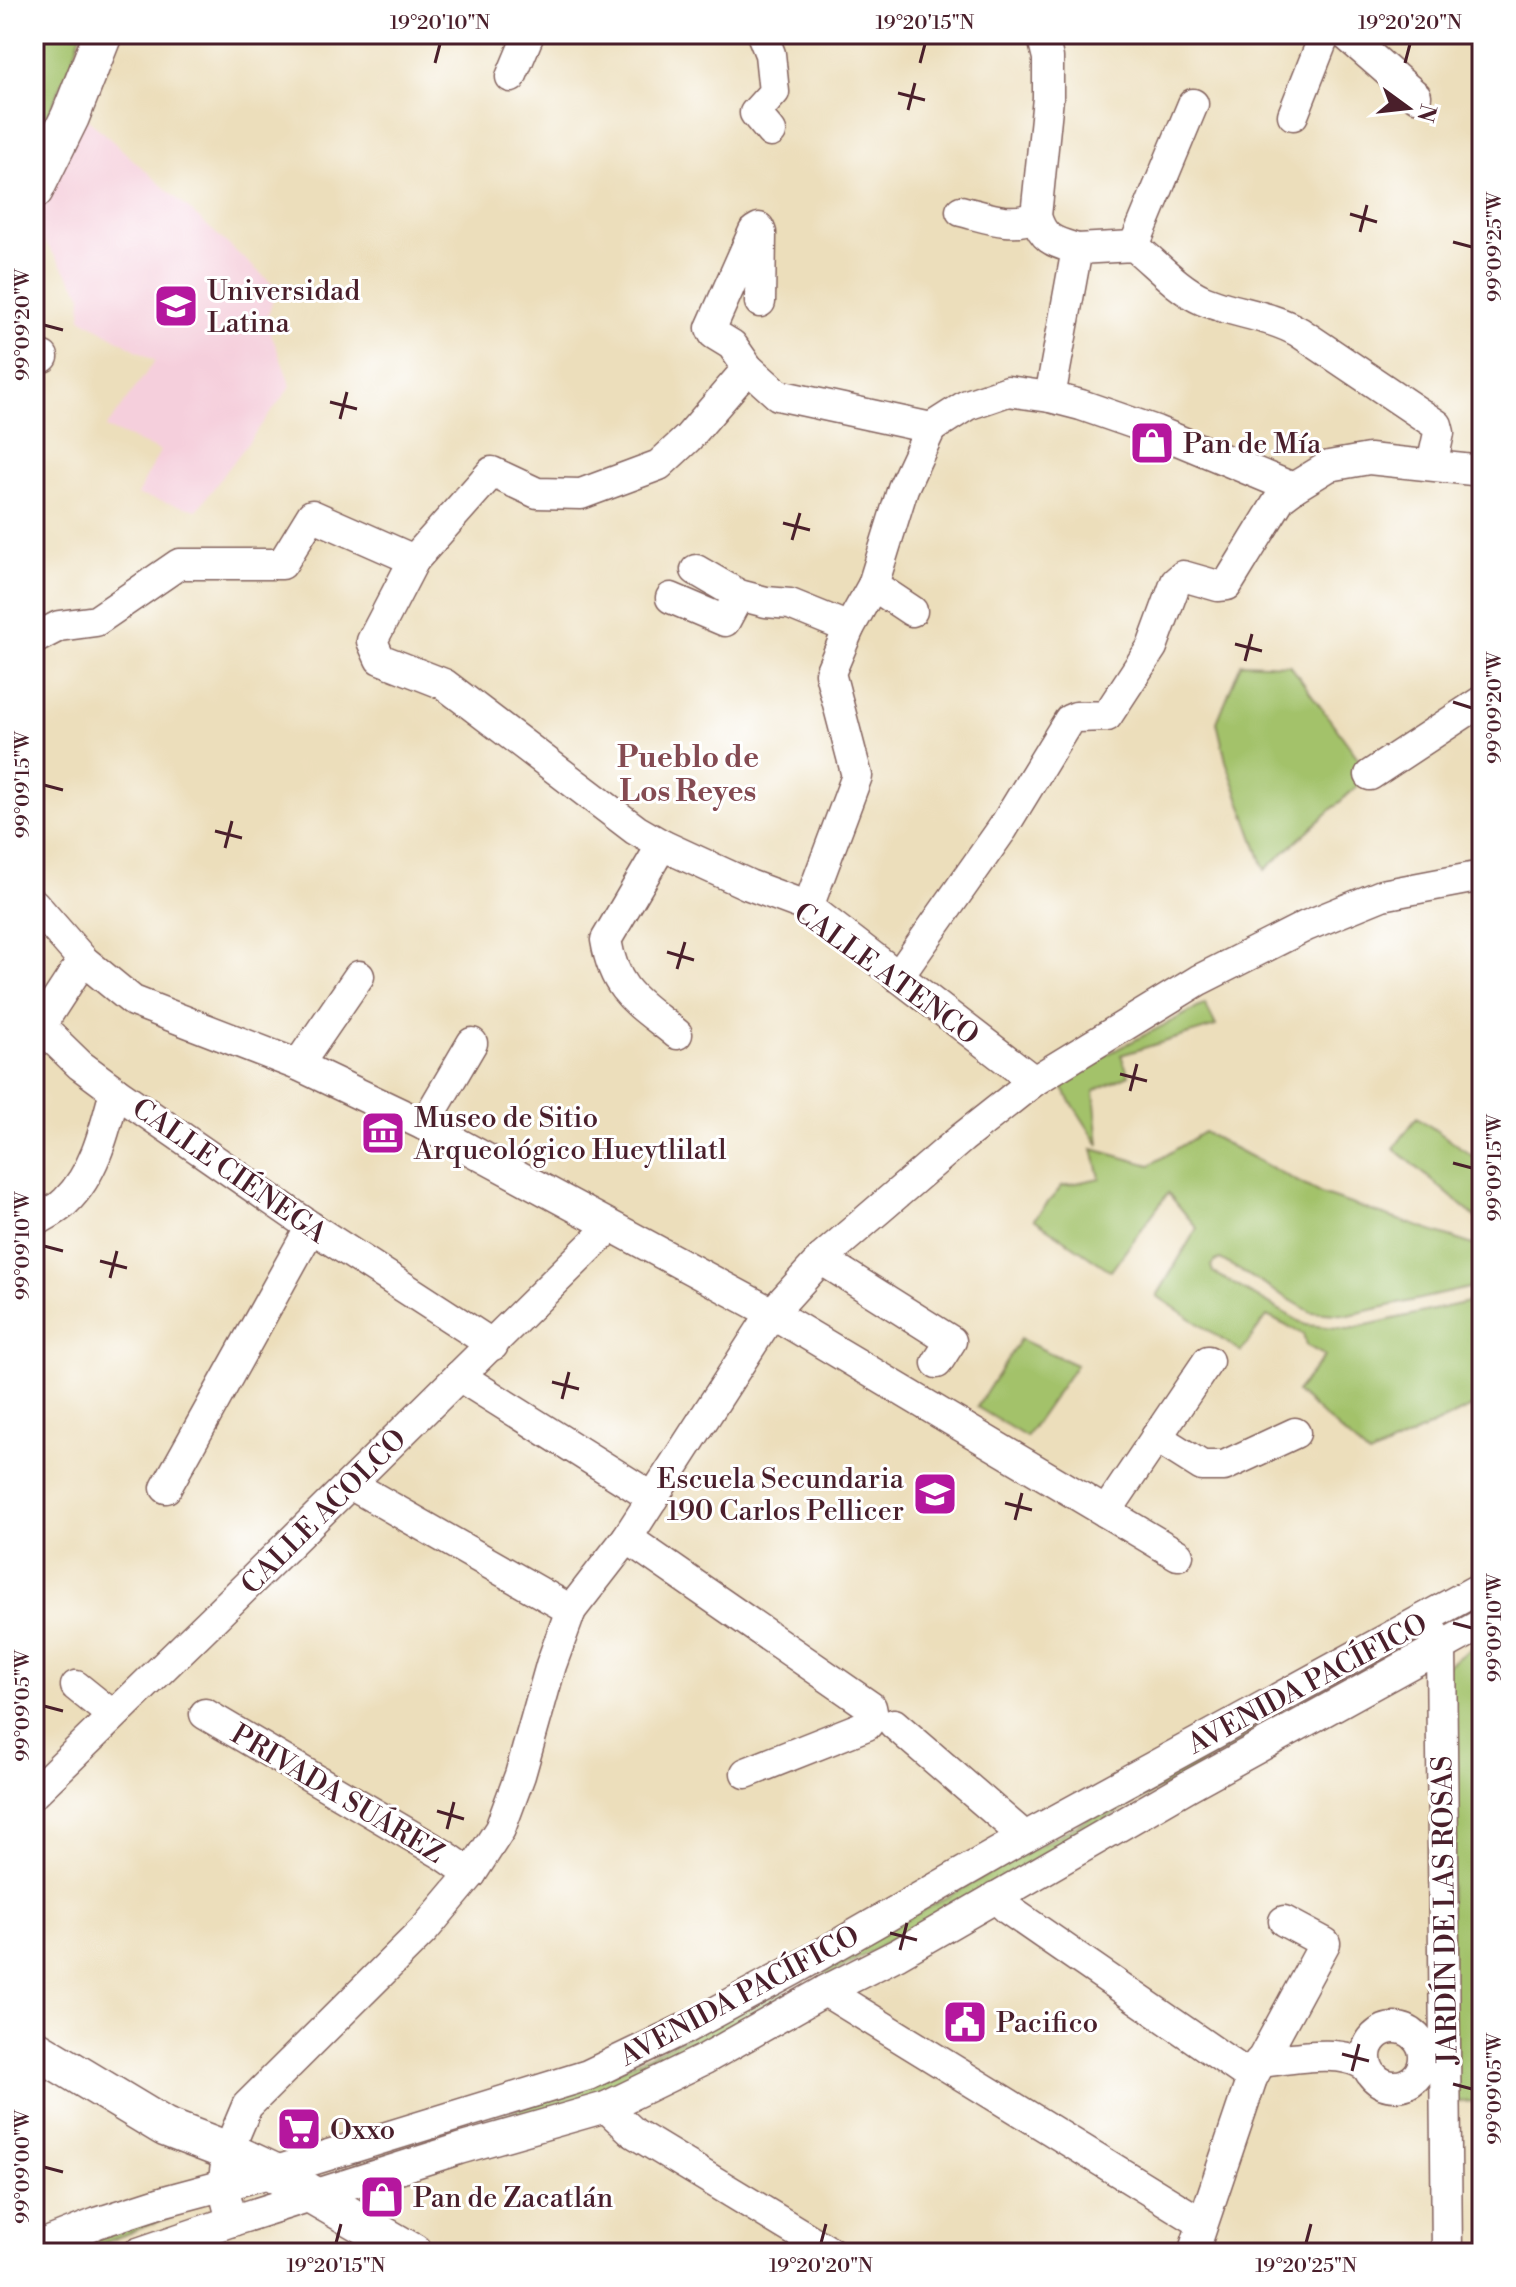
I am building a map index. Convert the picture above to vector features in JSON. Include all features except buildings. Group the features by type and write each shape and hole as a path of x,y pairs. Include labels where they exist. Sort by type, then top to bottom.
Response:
{"main road":[{"path":"34,190 70,117 103,34"},
{"path":"34,2048 165,2127 225,2168 273,2172 413,2253"}],"street":[{"path":"511,77 529,34"},
{"path":"762,34 770,54 774,92 755,113 771,132"},
{"path":"1042,34 1048,58 1048,98 1036,216 1040,230 1055,242 1077,249 1134,246 1192,294 1205,301 1286,324 1437,425 1439,433 1432,465"},
{"path":"1293,115 1325,34"},
{"path":"1345,34 1416,96"},
{"path":"1134,246 1193,104"},
{"path":"961,211 1013,223 1025,222 1036,216"},
{"path":"760,302 759,228 754,231 711,328 714,334 732,345 748,368 778,395 931,428"},
{"path":"1050,397 1077,249"},
{"path":"34,639 59,626 96,621 179,564 282,564 312,515 414,560 492,472 537,493 581,494 659,465 688,438 748,368"},
{"path":"808,907 857,776 830,673 849,628 873,585 903,488 931,428 967,405 1008,391 1050,397 1156,431 1293,488"},
{"path":"898,977 1003,828 1069,720 1107,716 1152,647 1176,582 1183,576 1218,586 1227,585 1281,497 1329,466 1369,459 1482,471"},
{"name":"CALLE ATENCO","path":"414,560 372,641 380,659 444,684 636,830 749,885 808,907 1034,1081"},
{"path":"696,570 739,595 790,604 849,628"},
{"path":"873,585 912,611"},
{"path":"671,598 725,621 739,595"},
{"path":"1370,775 1482,701"},
{"path":"662,845 606,940 609,958 627,993 677,1034"},
{"path":"232,2221 225,2168 247,2106 424,1930 471,1874 500,1829 571,1610 627,1538 772,1313 821,1259 962,1138 1034,1081 1199,980 1306,926 1382,895 1482,876"},
{"path":"34,904 83,960 133,1001 298,1065 424,1125 772,1313 1178,1555"},
{"name":"CALLE CIÉNEGA","path":"83,960 42,1023 42,1028 80,1065 311,1227 493,1345"},
{"path":"298,1065 359,976"},
{"path":"424,1125 472,1043"},
{"path":"34,1222 65,1203 87,1176 115,1091"},
{"path":"166,1488 311,1227"},
{"name":"CALLE ACOLCO","path":"34,1793 610,1227"},
{"path":"821,1259 951,1341 937,1363"},
{"path":"1106,1512 1208,1361"},
{"path":"459,1376 653,1498"},
{"path":"1156,1437 1202,1466 1224,1466 1295,1433"},
{"path":"350,1484 571,1610"},
{"path":"627,1538 882,1715 1025,1837"},
{"name":"AVENIDA PACÍFICO","path":"273,2172 588,2075 686,2028 1025,1837 1482,1587"},
{"name":"JARDÍN DE LAS ROSAS","path":"1425,1619 1441,1647 1447,2253"},
{"name":"AVENIDA PACÍFICO","path":"138,2253 178,2246 232,2221 459,2149 606,2107 705,2059 817,1995 898,1954 1190,1785 1482,1624"},
{"path":"76,1686 112,1715"},
{"name":"PRIVADA SUÁREZ","path":"205,1714 471,1874"},
{"path":"746,1773 867,1725 873,1717 882,1715"},
{"path":"995,1897 1009,1910 1256,2070 1355,2062 1387,2086 1402,2086 1414,2079 1422,2068 1424,2056 1420,2043 1412,2034 1399,2028 1385,2030 1374,2037 1355,2062"},
{"path":"1220,2253 1193,2253 1256,2070 1325,1943 1284,1921"},
{"path":"795,1969 817,1995 1202,2223"},
{"path":"1412,2034 1445,2033"},
{"path":"1414,2079 1446,2078"},
{"path":"606,2107 634,2133 832,2253"},
{"path":"34,2248 225,2168"}],"shaded area":[{"name":"Universidad Latina","path":"82,114 277,288 266,320 291,386 197,510 137,495 160,451 106,428 155,361 81,318 82,294 34,227 34,210"}],"green space":[{"path":"37,34 81,34 73,60 34,146 34,43"},
{"path":"1241,663 1290,665 1366,769 1365,779 1265,870 1226,761 1217,722"},
{"path":"1205,1004 1216,1026 1121,1055 1129,1075 1094,1091 1099,1145 1057,1080"},
{"path":"1417,1117 1477,1159 1482,1154 1482,1223 1394,1148"},
{"path":"1204,1132 1321,1194 1476,1246 1482,1244 1482,1285 1349,1315 1311,1312 1220,1259 1211,1266 1213,1272 1306,1325 1349,1329 1482,1299 1482,1402 1369,1456 1296,1392 1325,1356 1306,1345 1303,1334 1267,1316 1241,1352 1157,1296 1197,1228 1168,1193 1111,1271 1034,1219 1062,1186 1100,1178 1093,1149 1150,1165"},
{"path":"1020,1339 1076,1365 1026,1437 977,1407"},
{"path":"1424,1640 815,1983 846,1953 1401,1645"},
{"path":"1482,1641 1482,2101 1453,2102 1446,1666"},
{"path":"782,1990 789,2001 600,2092 324,2178 595,2082"},
{"path":"187,2210 78,2253 58,2253 98,2235"}],"place":[{"name":"Universidad Latina","path":"176,306"},
{"name":"Pan de Mía","path":"1152,443"},
{"name":"Museo de Sitio Arqueológico Hueytlilatl","path":"383,1133"},
{"name":"Escuela Secundaria 190 Carlos Pellicer","path":"935,1494"},
{"name":"Pacifico","path":"965,2022"},
{"name":"Oxxo","path":"299,2129"},
{"name":"Pan de Zacatlán","path":"382,2197"}],"district":[{"name":"Pueblo de Los Reyes","path":"688,774"}]}
